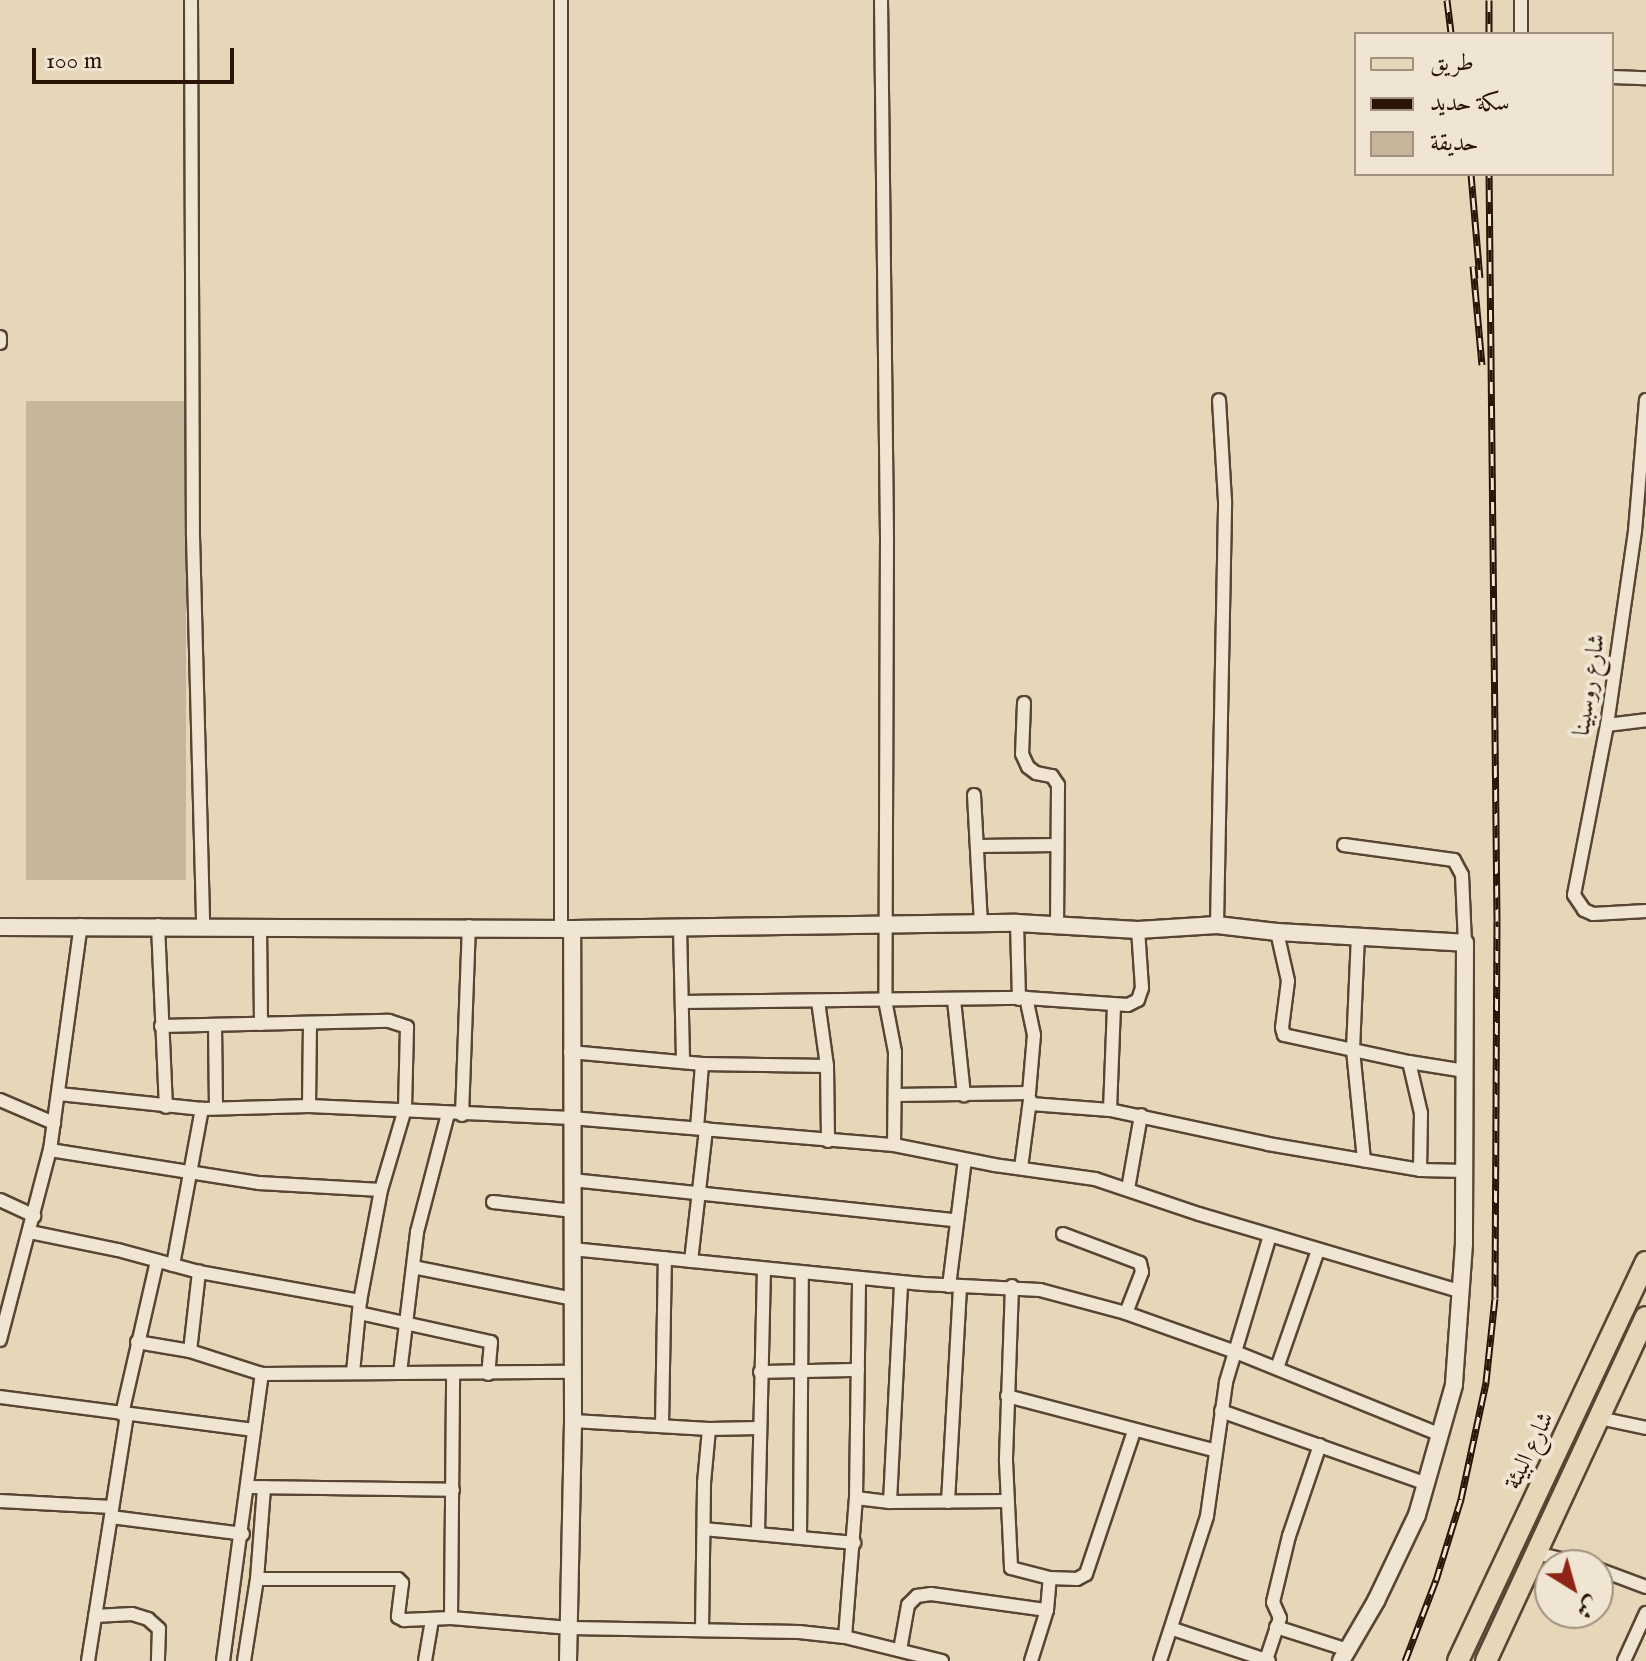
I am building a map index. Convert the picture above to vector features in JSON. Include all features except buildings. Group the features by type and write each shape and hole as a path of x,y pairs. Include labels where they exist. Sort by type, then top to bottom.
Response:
{"main road":[{"name":"شارع البيئة","path":"1458,1661 1646,1262"},
{"name":"شارع البيئة","path":"1538,1549 1646,1317"},
{"name":"شارع البيئة","path":"1486,1661 1534,1557"}],"street":[{"path":"191,0 193,536 203,926"},
{"path":"561,0 566,929 573,1211 568,1661"},
{"path":"881,0 888,927 885,1000 895,1052 894,1145"},
{"path":"1521,0 1521,32"},
{"path":"1614,77 1646,78"},
{"path":"1217,925 1225,501 1219,400"},
{"name":"شارع روسبينا","path":"1646,400 1640,531 1574,895 1584,910 1593,914 1646,911"},
{"path":"1024,703 1022,754 1028,767 1036,773 1052,776 1058,785 1057,924"},
{"path":"1607,725 1646,720"},
{"path":"974,795 973,833 979,846 981,923"},
{"path":"979,846 1057,845"},
{"path":"1276,1627 1345,1655 1394,1565 1427,1484 1454,1385 1462,1292 1465,1171 1462,875 1454,860 1344,845"},
{"path":"0,927 469,926 566,929 1017,923 1138,930 1217,925 1277,932 1465,943"},
{"path":"1017,923 1022,999 1034,1035 1021,1168"},
{"path":"0,1340 5,1302 30,1232 50,1150 81,925"},
{"path":"158,925 166,1107"},
{"path":"260,926 261,1024"},
{"path":"400,1373 417,1232 455,1114 469,926"},
{"path":"680,927 683,1062"},
{"path":"682,1002 1022,999 1114,1005 1138,1000 1142,988 1138,930"},
{"path":"1277,932 1288,981 1284,1035 1465,1071"},
{"path":"1358,935 1353,1050 1364,1160"},
{"path":"954,1000 964,1095"},
{"path":"818,1001 827,1066 828,1141"},
{"path":"1110,1110 1114,1005"},
{"path":"161,1026 389,1021 407,1027 405,1109 381,1190 360,1307 353,1373"},
{"path":"309,1106 310,1023"},
{"path":"215,1025 216,1108"},
{"path":"570,1052 702,1064 827,1066"},
{"path":"1409,1062 1421,1113 1420,1170"},
{"path":"691,1261 698,1193 702,1064"},
{"path":"59,1094 202,1109 309,1106 571,1118 894,1145 965,1160 1084,1177 1462,1292"},
{"path":"895,1095 1030,1099 1141,1115 1268,1144 1420,1170 1465,1171"},
{"path":"0,1100 54,1123"},
{"path":"173,1265 202,1109"},
{"path":"1128,1189 1141,1115"},
{"path":"50,1150 152,1169 192,1171 259,1183 381,1190"},
{"path":"948,1502 955,1220 965,1160"},
{"path":"572,1180 955,1220"},
{"path":"0,1200 34,1216"},
{"path":"493,1202 573,1211"},
{"path":"30,1232 360,1307 404,1323 491,1342 488,1374"},
{"path":"1063,1234 1140,1263 1142,1272 1126,1313"},
{"path":"1160,1661 1173,1629 1207,1516 1221,1411 1233,1351 1270,1235"},
{"path":"572,1249 901,1282 1012,1286 1126,1313 1277,1368 1441,1435"},
{"path":"1277,1368 1318,1250"},
{"path":"662,1425 665,1258"},
{"path":"88,1661 124,1415 137,1342 157,1261"},
{"path":"413,1267 573,1299"},
{"path":"758,1532 764,1270"},
{"path":"190,1351 199,1272"},
{"path":"800,1537 802,1273"},
{"path":"845,1637 856,1498 859,1278"},
{"path":"890,1502 901,1282"},
{"path":"1012,1286 1007,1396 1007,1501 1011,1568 1050,1578 1077,1579 1086,1574 1134,1431"},
{"path":"137,1342 190,1351 262,1374 573,1372"},
{"path":"760,1372 858,1370"},
{"path":"223,1661 243,1534 262,1374"},
{"path":"451,1618 453,1374"},
{"path":"1007,1396 1216,1451"},
{"path":"0,1397 254,1430"},
{"path":"1221,1411 1427,1484"},
{"path":"1599,1418 1646,1428"},
{"path":"573,1421 709,1429 759,1428"},
{"path":"702,1630 709,1429"},
{"path":"1173,1629 1267,1660 1280,1611 1273,1602 1289,1536 1320,1445"},
{"path":"249,1487 453,1490"},
{"path":"244,1661 257,1579 264,1487"},
{"path":"856,1498 890,1502 1007,1501"},
{"path":"0,1501 111,1512 243,1534"},
{"path":"704,1529 854,1543"},
{"path":"1614,1575 1646,1587"},
{"path":"1031,1661 1047,1610 1050,1578"},
{"path":"257,1579 398,1579 402,1583 398,1617 570,1628 845,1637 942,1661"},
{"path":"900,1650 908,1605 917,1596 931,1594 1047,1610"},
{"path":"1624,1661 1646,1613"},
{"path":"95,1616 132,1614 148,1619 160,1636 158,1661"},
{"path":"425,1661 432,1620"}],"green space":[{"path":"26,401 186,401 186,880 26,880"}],"railway":[{"path":"1447,0 1451,32"},
{"path":"1489,0 1489,32"},
{"path":"1471,176 1480,278"},
{"path":"1405,1661 1436,1580 1461,1499 1486,1382 1495,1298 1497,921 1489,176"},
{"path":"1473,266 1482,365"}]}
